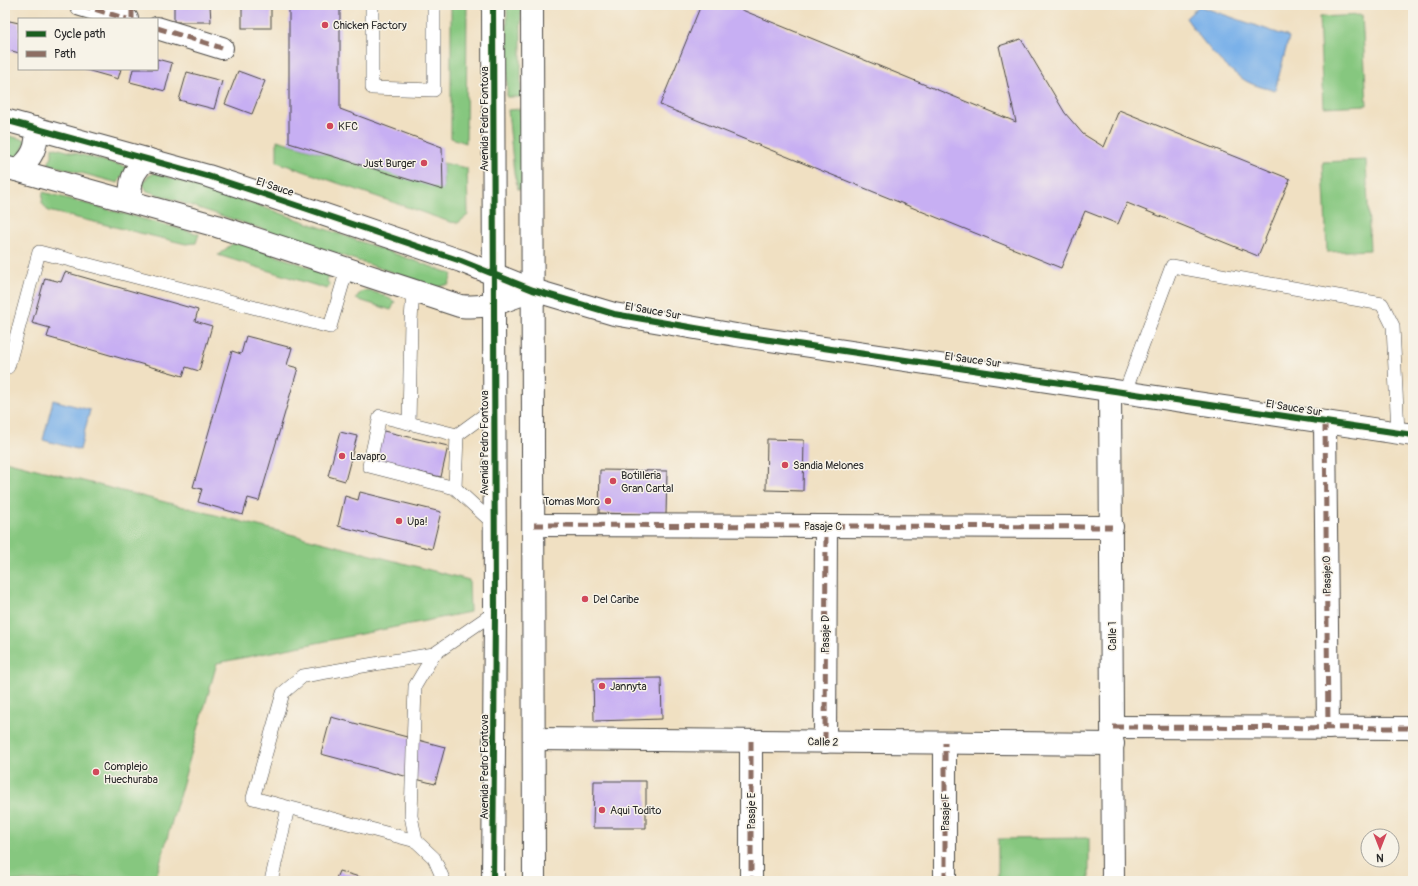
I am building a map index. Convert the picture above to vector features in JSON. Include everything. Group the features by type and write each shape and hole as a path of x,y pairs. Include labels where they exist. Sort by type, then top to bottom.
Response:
{"street":[{"path":"81,5 124,18"},
{"path":"132,5 132,18"},
{"name":"Avenida Pedro Fontova","path":"493,881 495,612 494,5"},
{"path":"532,5 534,881"},
{"path":"158,28 222,48"},
{"name":"El Sauce","path":"5,120 147,159 263,194 494,273 533,290"},
{"path":"11,169 25,165 33,154 36,144 36,128"},
{"path":"132,201 130,188 131,178 136,169 147,159"},
{"path":"11,169 132,201 264,240 460,306 473,307 494,305 533,290"},
{"name":"El Sauce Sur","path":"533,290 614,314 660,323 1405,434"},
{"name":"Calle 1","path":"1113,881 1112,527 1118,391"},
{"name":"Pasaje O","path":"1326,422 1328,728"},
{"name":"Pasaje C","path":"534,525 1112,527"},
{"name":"Pasaje D","path":"825,742 826,526"},
{"path":"1113,735 1328,728 1413,728"},
{"name":"Calle 2","path":"534,739 945,742 1113,735"},
{"name":"Pasaje E","path":"750,741 750,881"},
{"name":"Pasaje F","path":"945,742 945,881"}],"lane":[{"path":"372,5 372,88 434,90 434,5"},
{"path":"8,367 39,252 330,327 347,269"},
{"path":"1118,391 1172,266 1382,304 1393,326 1405,434"},
{"path":"409,423 411,320 414,291"},
{"path":"457,435 494,408"},
{"path":"457,435 380,416 368,466 455,488 494,524"},
{"path":"455,488 457,435"},
{"path":"416,841 411,816 414,686 434,654 495,612"},
{"path":"434,654 302,676 283,693 253,798 416,841 434,858 444,881"},
{"path":"271,881 288,808"}],"green space":[{"path":"451,5 467,5 466,143 451,138"},
{"path":"507,5 521,5 521,97 507,97"},
{"path":"1362,15 1367,105 1323,107 1319,17"},
{"path":"520,109 523,174 521,190 518,189 514,173 508,110"},
{"path":"5,135 26,140 19,159 5,156"},
{"path":"277,140 443,189 443,163 467,168 468,215 458,223 450,222 277,162"},
{"path":"52,147 127,167 118,183 48,164 52,156"},
{"path":"1366,160 1370,250 1327,252 1323,162"},
{"path":"155,173 263,207 452,274 449,284 437,287 147,191 143,184 148,176"},
{"path":"43,192 199,234 196,243 186,244 48,211 42,203"},
{"path":"232,244 242,244 324,272 329,275 327,281 330,285 327,289 218,255"},
{"path":"363,291 380,294 395,302 391,310 356,299"},
{"name":"Complejo Huechuraba","path":"5,461 469,580 470,612 217,663 155,881 5,881"},
{"path":"1089,838 1089,881 958,881 958,878 998,877 998,839"}],"water":[{"path":"1199,6 1289,37 1275,91 1249,83 1228,68 1213,53 1186,18"},
{"path":"53,400 90,410 80,450 43,440"}],"building":[{"path":"174,5 210,5 211,22 174,22"},
{"path":"242,5 271,5 271,28 242,28"},
{"path":"289,5 340,5 340,109 442,147 443,190 289,143"},
{"path":"701,5 730,5 1016,122 999,46 1021,39 1065,113 1083,134 1104,147 1119,110 1290,179 1258,256 1127,203 1118,224 1085,211 1061,268 660,105"},
{"path":"5,20 18,23 18,53 5,49"},
{"path":"158,59 172,63 165,91 130,82 133,70 158,70"},
{"path":"86,70 121,70 118,79"},
{"path":"238,71 265,81 252,114 225,104"},
{"path":"187,72 222,81 214,109 179,100"},
{"path":"65,272 198,310 195,321 212,326 199,371 186,367 183,376 47,337 50,328 32,323 45,278 61,282"},
{"path":"246,336 292,348 287,365 298,368 259,501 248,498 243,515 198,502 202,489 193,487 232,351 241,354"},
{"path":"375,429 448,446 441,477 368,461"},
{"name":"Lavapro","path":"340,432 357,436 345,481 328,476"},
{"name":"Sandia Melones","path":"767,439 804,440 803,491 766,490"},
{"path":"600,470 667,471 666,515 599,513"},
{"path":"360,492 441,512 432,549 338,526 345,496 358,500"},
{"path":"661,678 662,719 594,721 593,679"},
{"path":"331,717 445,747 435,784 321,754"},
{"path":"594,781 646,781 646,828 593,828"},
{"path":"339,871 373,881 335,881"}],"marked path":[{"path":"81,5 124,18"},
{"path":"132,5 132,18"},
{"path":"158,28 222,48"},
{"path":"1325,422 1328,728"},
{"path":"534,525 1112,527"},
{"path":"825,742 826,526"},
{"path":"1113,727 1413,728"},
{"path":"751,741 751,881"},
{"path":"945,743 945,881"}],"cycle path":[{"path":"493,5 495,612 493,881"},
{"path":"5,120 208,176 461,261 533,290 614,314 736,335 1413,435"}],"place":[{"name":"Chicken Factory","path":"325,25"},
{"name":"KFC","path":"330,126"},
{"name":"Just Burger","path":"424,163"},
{"name":"Lavapro","path":"342,456"},
{"name":"Sandia Melones","path":"785,465"},
{"name":"Botilleria Gran Cartal","path":"613,481"},
{"name":"Tomas Moro","path":"608,501"},
{"name":"Upa!","path":"399,521"},
{"name":"Del Caribe","path":"585,599"},
{"name":"Jannyta","path":"602,686"},
{"name":"Complejo Huechuraba","path":"96,772"},
{"name":"Aqui Todito","path":"602,810"}]}
